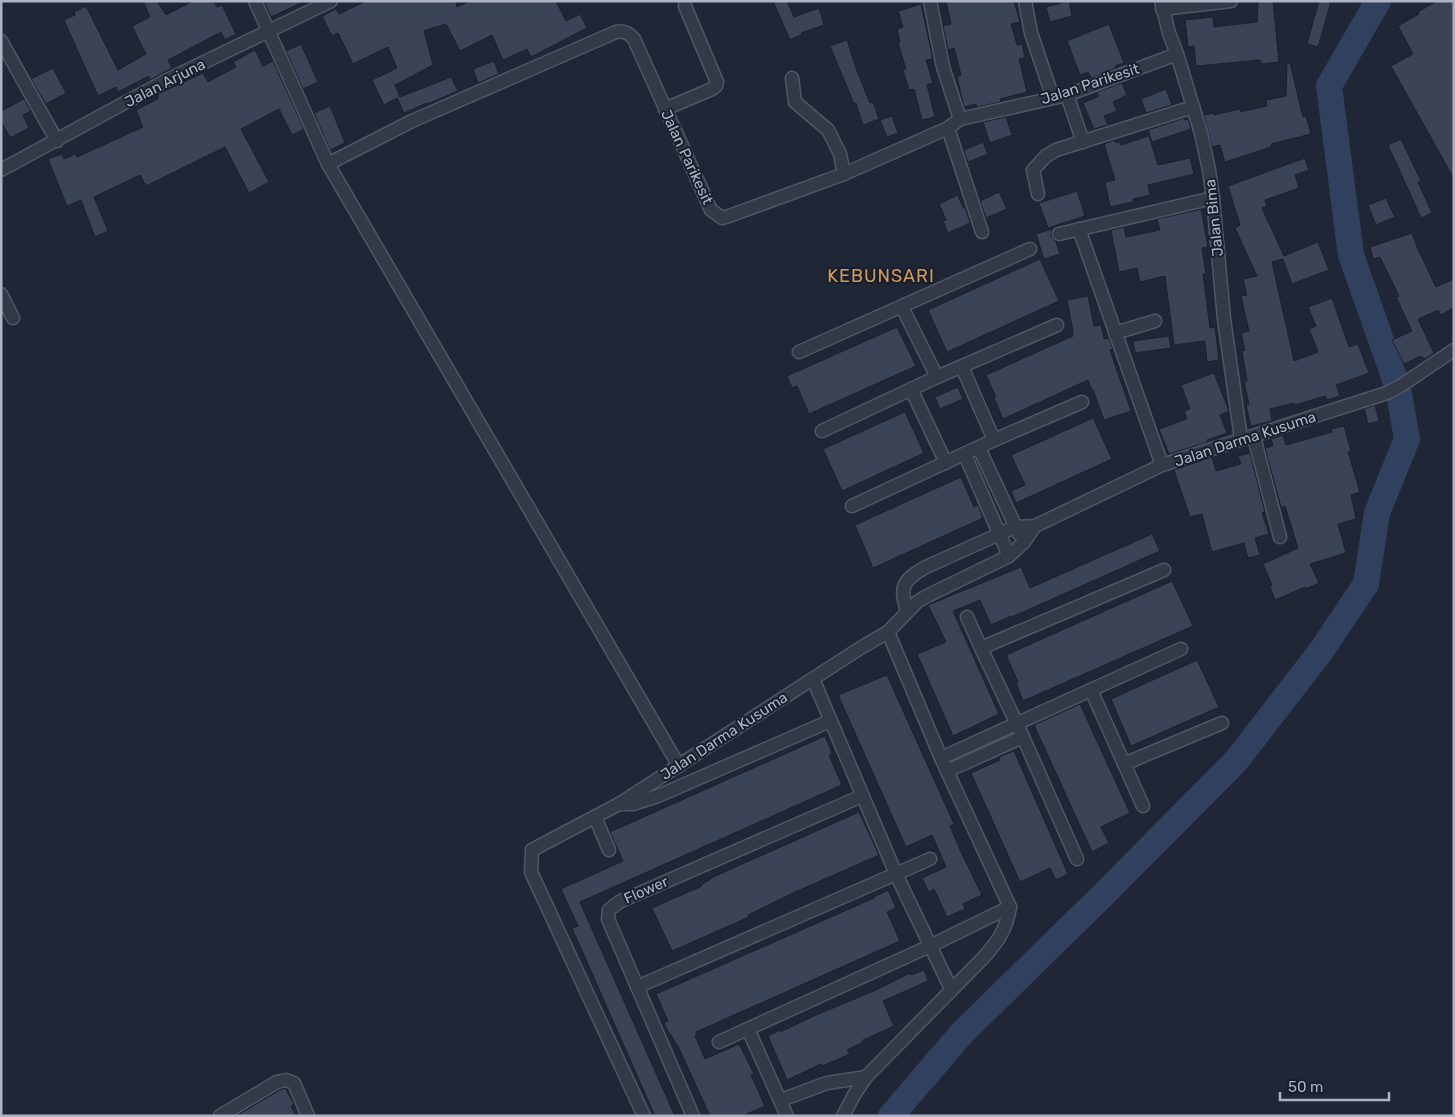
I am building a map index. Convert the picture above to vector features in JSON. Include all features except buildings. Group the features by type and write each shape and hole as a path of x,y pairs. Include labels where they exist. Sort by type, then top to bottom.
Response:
{"street":[{"path":"255,1 328,164 679,766"},
{"name":"Jalan Arjuna","path":"1,170 165,81 331,1"},
{"path":"930,1 943,67 960,119"},
{"path":"1026,1 1031,33 1053,98"},
{"path":"1162,5 1231,1"},
{"name":"Jalan Bima","path":"1162,5 1201,133 1213,198 1224,319 1247,438 1280,536"},
{"path":"665,109 712,89 716,86 717,82 685,6"},
{"name":"Jalan Parikesit","path":"328,164 412,121 619,31 630,34 634,39 710,210 722,218 844,174 948,128 960,119 1067,95 1177,54"},
{"path":"1,41 57,141"},
{"path":"792,78 795,102 828,130 840,154 844,174"},
{"path":"1067,95 1083,142"},
{"path":"1038,194 1033,170 1046,156 1056,150 1194,107"},
{"path":"948,128 982,232"},
{"path":"1059,234 1213,198"},
{"path":"1079,229 1162,465"},
{"path":"799,352 1030,249"},
{"path":"1,294 13,318"},
{"path":"902,306 937,376"},
{"path":"1115,333 1155,321"},
{"path":"822,431 937,376 1057,325"},
{"name":"Jalan Darma Kusuma","path":"908,611 902,593 903,585 915,573 926,567 1015,527 1035,526 1162,465 1387,393 1454,350"},
{"path":"962,366 994,440"},
{"path":"912,388 946,463"},
{"path":"852,506 994,440 1082,402"},
{"path":"979,448 1015,527 1024,542"},
{"path":"964,455 1010,556"},
{"name":"Jalan Darma Kusuma","path":"644,1116 532,872 532,850 619,804 862,646 888,632 908,611 925,598 1010,556 1024,542 1035,526"},
{"path":"981,648 1164,570"},
{"path":"967,616 1077,859"},
{"path":"843,1116 866,1077 984,957 998,940 1004,932 1010,907 940,758 888,632"},
{"path":"940,758 1181,649"},
{"path":"813,679 896,874 952,989"},
{"path":"1091,690 1142,806"},
{"path":"619,804 638,803 658,796 830,720"},
{"path":"1124,764 1222,723"},
{"path":"947,771 1023,737"},
{"name":"Flower","path":"693,1116 608,919 609,910 619,902 862,796"},
{"path":"595,817 609,850"},
{"path":"637,987 930,859"},
{"path":"719,1042 930,946 1010,907"},
{"path":"748,1029 787,1116"},
{"path":"781,1100 826,1083 866,1077"},
{"path":"220,1116 277,1082 286,1080 294,1083 308,1116"}],"waterway":[{"path":"891,1116 962,1033 1236,761 1321,651 1366,584 1377,513 1407,439 1398,388 1351,255 1329,86 1378,1"}],"district":[{"name":"KEBUNSARI","path":"881,276"}]}
